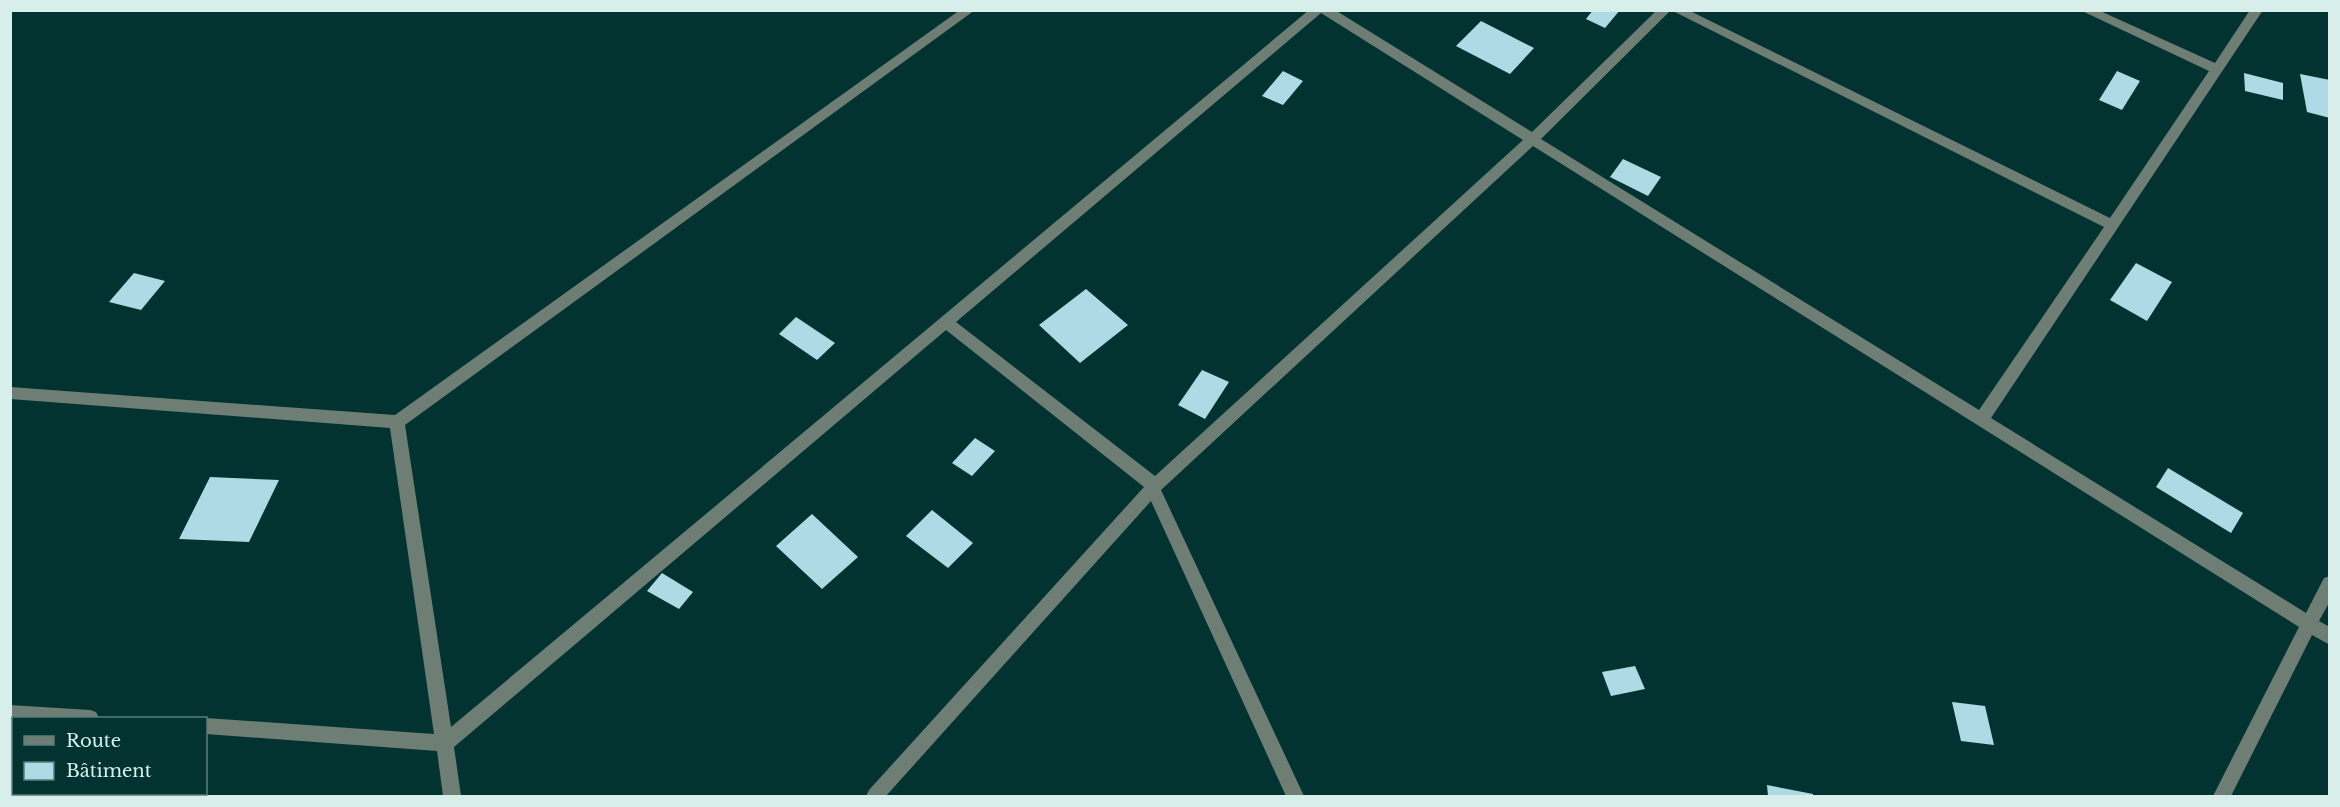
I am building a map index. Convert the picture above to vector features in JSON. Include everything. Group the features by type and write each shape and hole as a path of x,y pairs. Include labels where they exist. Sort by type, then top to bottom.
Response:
{"street":[{"path":"10,393 397,422 969,10"},
{"path":"207,726 445,743 1317,10"},
{"path":"1325,10 2330,637"},
{"path":"877,796 1153,488 1533,140 1665,10"},
{"path":"1677,10 2112,225"},
{"path":"2086,10 2217,69"},
{"path":"1981,420 2256,10"},
{"path":"946,322 1149,480 1295,796"},
{"path":"397,422 452,796"},
{"path":"2222,796 2330,583"},
{"path":"10,713 74,717"}],"building":[{"path":"1593,10 1620,10 1605,28 1586,19"},
{"path":"1481,21 1534,48 1510,74 1456,46"},
{"path":"1283,71 1303,81 1283,105 1262,96"},
{"path":"2117,71 2140,81 2122,110 2099,100"},
{"path":"2244,73 2283,83 2283,100 2245,91"},
{"path":"2300,74 2330,80 2330,118 2307,112"},
{"path":"1623,159 1661,177 1648,196 1610,177"},
{"path":"2136,263 2172,282 2147,321 2110,300"},
{"path":"134,273 165,281 141,310 109,302"},
{"path":"1086,289 1128,325 1080,363 1039,325"},
{"path":"796,317 835,343 817,360 779,334"},
{"path":"1202,370 1229,382 1205,419 1178,405"},
{"path":"975,438 995,451 972,476 952,463"},
{"path":"2168,468 2243,513 2231,533 2156,487"},
{"path":"210,477 279,480 249,542 179,539"},
{"path":"932,510 973,543 948,568 906,536"},
{"path":"812,514 858,557 822,589 776,546"},
{"path":"662,573 693,592 679,609 647,591"},
{"path":"1635,666 1645,689 1611,696 1602,672"},
{"path":"1952,702 1985,706 1994,745 1961,741"},
{"path":"1767,785 1813,794 1813,796 1768,796"}]}
